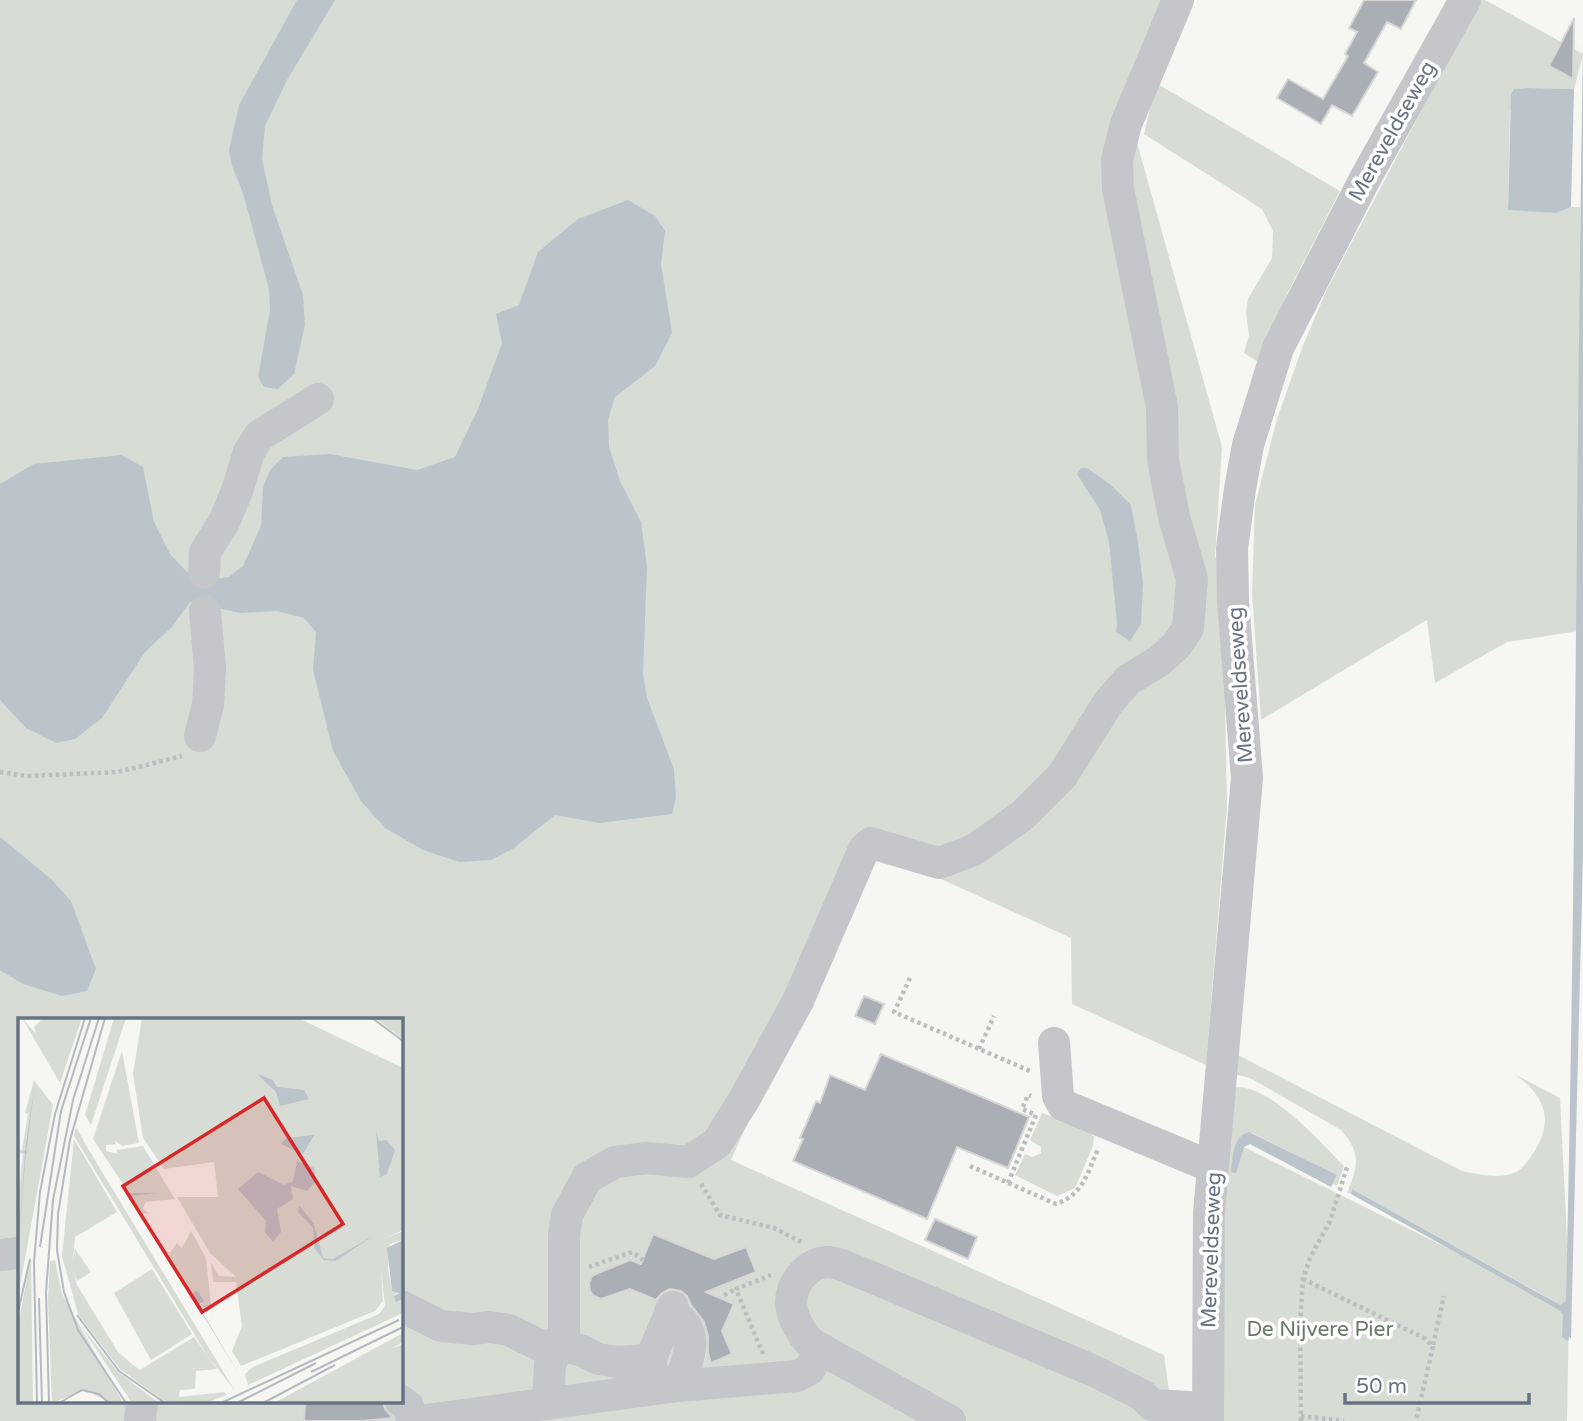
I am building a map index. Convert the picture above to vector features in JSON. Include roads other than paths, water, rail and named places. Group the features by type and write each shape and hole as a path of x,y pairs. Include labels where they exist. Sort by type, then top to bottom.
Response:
{"street":[{"path":"548,1404 550,1365 560,1345 566,1313 564,1235 567,1215 587,1178 615,1162 647,1158 688,1162 718,1143 798,1002 864,849 871,843 939,863 974,850 1023,815 1062,776 1108,703 1128,680 1176,646 1188,628 1192,579 1174,517 1163,460 1163,407 1118,189 1117,160 1126,124 1178,0"},
{"name":"Mereveldseweg","path":"1208,1414 1209,1213 1247,778 1233,601 1232,548 1248,445 1278,348 1367,175 1465,0"},
{"path":"204,573 205,552 224,522 249,452 259,436 292,418 318,399"},
{"path":"200,736 208,705 210,669 205,611"},
{"path":"1054,1043 1046,1091 1063,1105 1212,1167"},
{"path":"0,1255 18,1253"},
{"path":"950,1421 810,1343 797,1328 792,1311 791,1289 808,1267 829,1262 864,1274 1094,1371 1142,1395 1149,1413 1208,1414"},
{"path":"402,1306 441,1326 472,1329 490,1326 509,1330 541,1346 560,1345 583,1351 598,1359 618,1362 662,1378"},
{"path":"662,1378 692,1345 688,1331 672,1310"},
{"path":"419,1421 548,1404 662,1378 797,1376 809,1370 821,1349"},
{"path":"402,1402 408,1406 413,1421"}],"park label":[{"name":"De Nijvere Pier","path":"1320,1329"}]}
